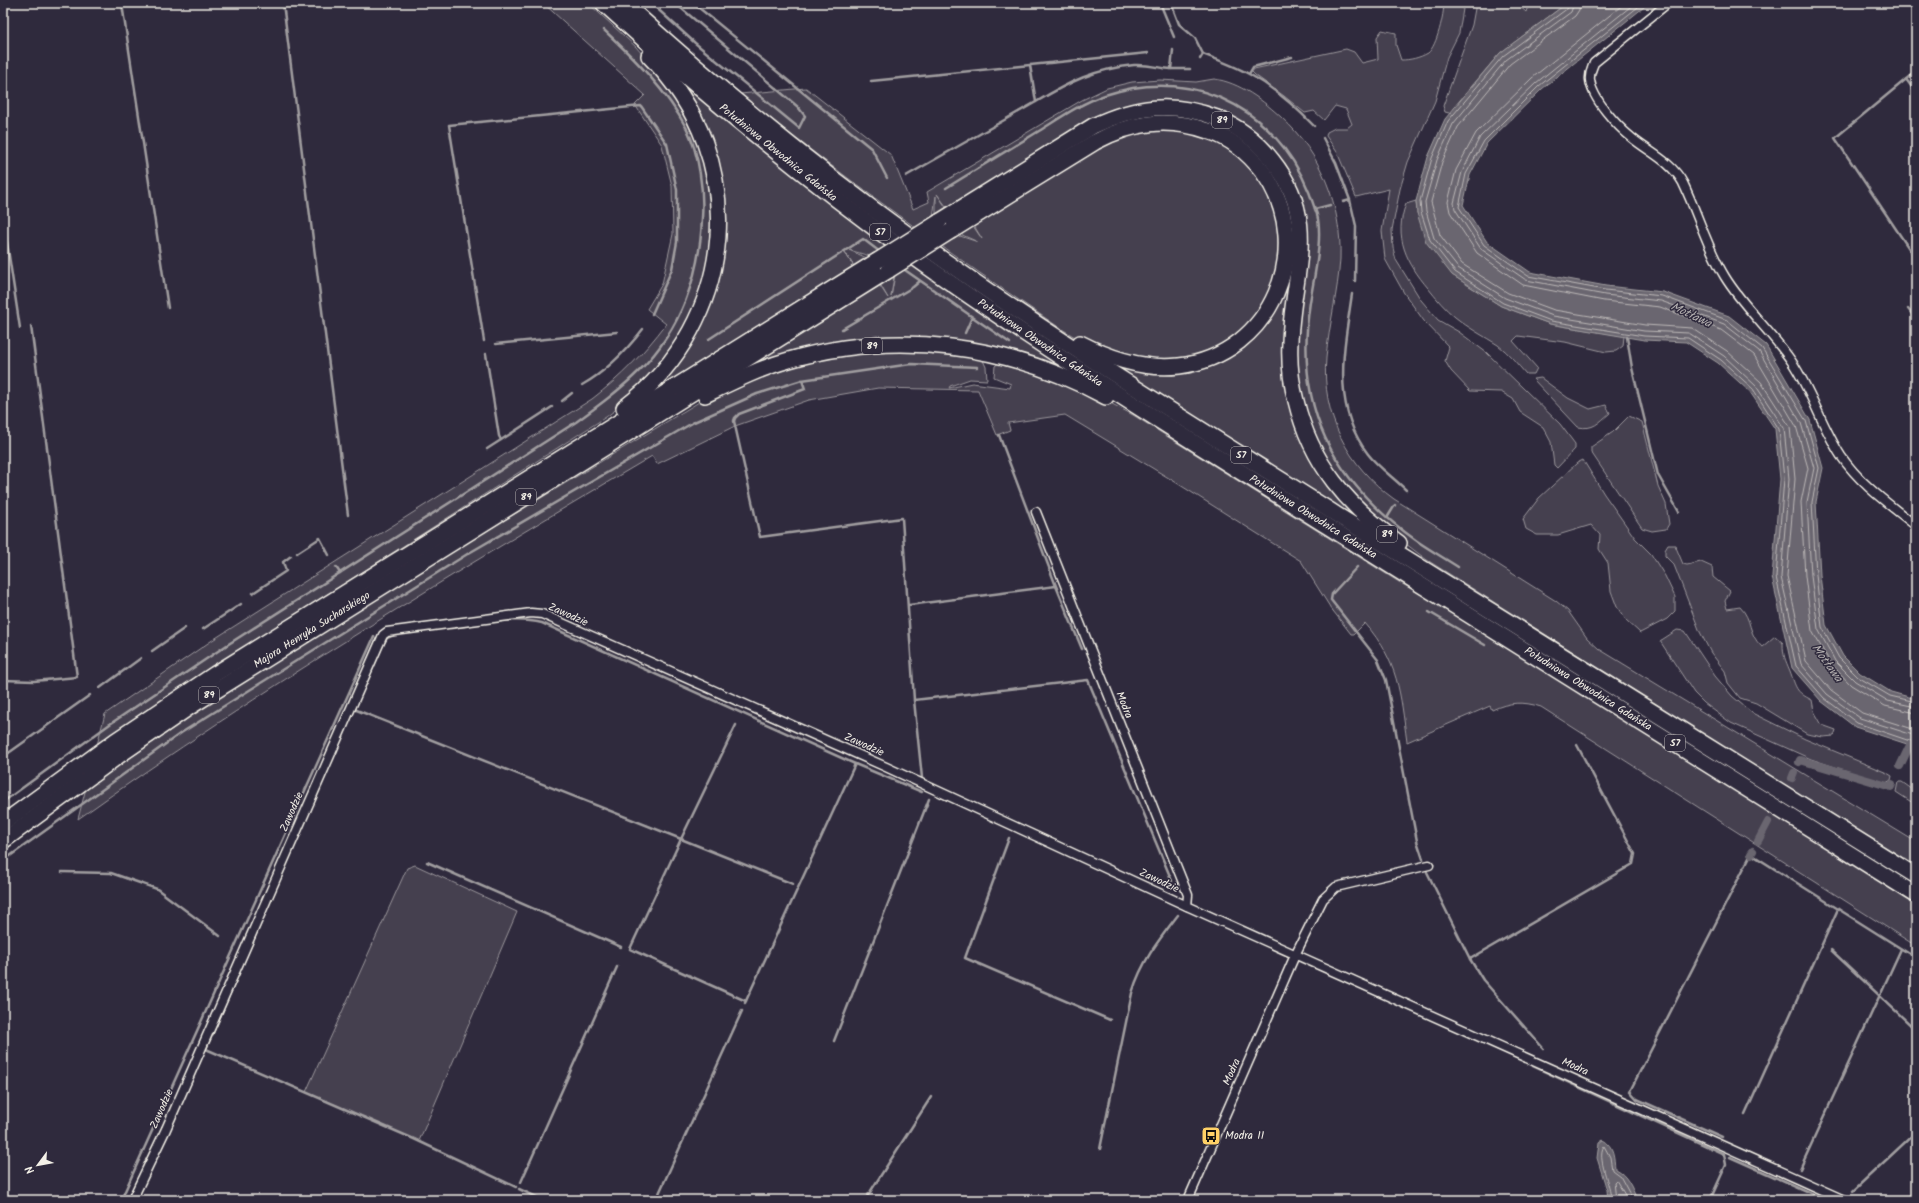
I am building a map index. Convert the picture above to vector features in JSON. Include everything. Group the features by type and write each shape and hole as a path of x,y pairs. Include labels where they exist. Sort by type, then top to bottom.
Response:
{"highway":[{"name":"Południowa Obwodnica Gdańska","path":"601,3 716,102 850,210 991,311 1178,432 1916,895"},
{"name":"89","path":"581,445 605,422 649,387 678,353 697,321 706,300 717,253 719,232 718,197 715,176 707,148 697,123 682,96 656,63 609,18 601,3"},
{"name":"Południowa Obwodnica Gdańska","path":"624,3 697,68 800,153 907,234 1040,326 1916,876"},
{"name":"89","path":"581,445 1093,126 1119,114 1162,107 1191,110 1221,120 1244,134 1258,145 1277,167 1292,194 1301,236 1301,254 1292,319 1290,360 1296,400 1310,442 1328,475 1350,502 1388,535 1426,562 1444,581"},
{"name":"89","path":"629,432 1095,142 1113,133 1133,126 1150,123 1176,122 1192,125 1229,140 1257,164 1267,178 1278,199 1287,240 1286,256 1280,284 1275,298 1261,320 1247,336 1233,346 1194,363 1166,367 1146,366 1114,358 1066,335 1040,326"},
{"name":"89","path":"629,432 653,425 727,384 789,360 839,349 909,344 967,349 1012,358 1041,367 1089,388 1151,423 1178,432"},
{"name":"Majora Henryka Sucharskiego","path":"3,841 122,754 194,704 629,432"},
{"name":"Majora Henryka Sucharskiego","path":"3,823 115,741 215,674 581,445"}],"street":[{"path":"1668,3 1594,63 1590,71 1592,88 1606,110 1622,130 1664,161 1678,176 1720,269 1743,301 1779,343 1793,364 1830,436 1849,466 1868,487 1916,526"},
{"name":"Modra","path":"1036,512 1188,895 1187,906"},
{"name":"Zawodzie","path":"132,1200 166,1129 380,640 387,632 522,613 542,614 886,767 1187,906 1296,954"},
{"name":"Modra","path":"1188,1200 1296,954 1323,899 1336,887 1429,865"},
{"name":"Modra","path":"1296,954 1844,1200"}],"shaded area":[{"path":"543,3 588,3 636,47 672,88 707,161 713,252 686,332 634,396 606,417 213,667 97,745 105,714 211,641 592,399 632,364 666,324 647,309 662,284 673,234 672,186 662,145 635,105 645,95"},
{"path":"1444,3 1464,3 1459,33 1447,57 1435,101 1408,162 1400,189 1392,230 1393,248 1396,260 1421,300 1438,320 1459,332 1487,353 1560,424 1575,444 1575,449 1557,468 1554,465 1551,442 1543,427 1520,412 1513,399 1501,392 1470,391 1451,371 1445,361 1449,347 1424,321 1404,293 1385,259 1382,231 1389,189 1356,197 1337,152 1326,136 1327,132 1335,128 1347,128 1352,124 1346,109 1335,106 1324,120 1314,111 1305,113 1252,72 1254,69 1346,49 1354,52 1362,63 1378,59 1377,37 1382,30 1396,33 1396,45 1401,60 1421,56 1428,53 1434,44 1443,14"},
{"path":"1476,3 1516,3 1526,12 1529,3 1567,3 1500,53 1449,113 1445,112 1443,106 1472,25"},
{"path":"678,79 786,169 1075,375 905,340 728,379 878,283 888,298 880,284 894,276 891,297 895,275 870,256 849,250 867,258 854,266 845,253 855,268 640,400 692,338 721,198 675,81"},
{"path":"1214,79 1233,84 1251,93 1282,118 1308,147 1326,182 1333,201 1340,239 1340,259 1326,358 1328,399 1333,419 1341,438 1363,471 1394,499 1556,601 1568,611 1587,638 1599,649 1916,842 1916,868 1427,560 1385,528 1328,465 1303,407 1296,358 1306,237 1262,141 1148,103 949,210 937,194 947,209 936,215 936,196 933,217 960,236 978,242 960,234 973,226 982,239 973,224 1106,142 1154,128 1209,136 1245,160 1270,195 1281,242 1275,283 1253,322 1214,351 1153,364 1080,340 1060,328 898,215 818,156 740,94 806,88 891,155 913,209 929,202 927,192 1082,100 1107,88 1132,82 1160,80 1196,82"},
{"path":"1165,113 1210,121 1238,136 1282,185 1293,219 1287,381 1355,514 1353,516 1119,368 1142,373 1161,374 1180,373 1206,366 1278,302 1278,187 1194,120 1063,150 1119,121"},
{"path":"1416,201 1417,213 1452,275 1501,306 1550,324 1624,336 1623,346 1616,351 1606,352 1565,342 1518,336 1513,341 1537,368 1534,374 1526,374 1502,348 1455,317 1420,279 1404,249 1401,228 1402,216 1406,204"},
{"path":"916,348 982,358 986,367 987,380 970,379 950,386 949,388 972,383 1010,388 1011,384 994,377 995,366 1001,361 1080,387 1133,415 1399,582 1475,626 1916,903 1916,946 1541,707 1516,703 1504,705 1492,710 1490,706 1407,742 1400,693 1385,651 1365,623 1354,634 1351,634 1330,607 1301,561 1065,415 1008,423 1010,430 997,435 978,390 878,388 809,400 735,426 657,464 652,456 433,587 289,677 218,723 78,819 86,788 224,694 457,549 704,399 728,387 815,358"},
{"path":"1541,378 1568,398 1590,409 1606,405 1610,413 1592,427 1578,427 1533,379"},
{"path":"1629,416 1642,422 1658,486 1666,504 1669,524 1666,529 1652,531 1642,528 1591,452 1591,447 1613,432"},
{"path":"1583,460 1604,494 1635,538 1651,554 1665,576 1675,597 1675,611 1667,619 1640,633 1626,620 1617,607 1611,591 1608,563 1599,549 1600,535 1591,525 1558,535 1537,535 1526,529 1523,519 1539,498 1577,463"},
{"path":"1668,545 1675,545 1683,564 1687,565 1701,562 1712,567 1713,577 1730,591 1725,601 1727,609 1740,607 1747,617 1754,637 1762,647 1775,636 1783,643 1783,651 1795,685 1799,692 1812,700 1814,711 1822,725 1836,730 1834,736 1823,737 1807,734 1756,703 1740,698 1728,683 1725,671 1711,653 1700,632 1674,565 1665,556 1665,550"},
{"path":"1677,630 1685,631 1715,676 1732,696 1752,713 1805,739 1887,773 1892,776 1891,780 1886,783 1881,782 1811,759 1731,723 1704,703 1694,693 1660,641"},
{"path":"1898,782 1902,782 1916,792 1916,805 1896,792"},
{"path":"415,865 517,912 419,1141 306,1092 407,868"}],"water":[{"name":"Motława","path":"1567,3 1649,3 1542,89 1487,143 1470,175 1463,205 1487,242 1530,272 1606,286 1663,292 1729,316 1766,345 1810,420 1823,468 1816,502 1820,575 1826,625 1843,656 1860,673 1891,692 1916,699 1916,745 1910,745 1855,727 1821,701 1792,668 1772,577 1780,479 1775,429 1750,392 1718,363 1686,342 1644,340 1550,324 1501,306 1452,275 1426,242 1417,213 1416,201 1428,157 1445,119 1500,53"},
{"path":"1603,1140 1607,1142 1614,1156 1615,1169 1626,1178 1637,1200 1608,1200 1607,1190 1597,1158 1599,1143"}],"waterway":[{"path":"283,3 348,515"},
{"path":"651,3 695,43 799,128 805,116 798,107 675,3"},
{"path":"693,3 872,149 887,178"},
{"path":"1160,3 1174,37"},
{"path":"1171,3 1179,24 1195,38 1203,54 1200,59"},
{"path":"122,4 168,308"},
{"path":"3,802 110,724 227,645 576,422 625,384 654,354 667,337 677,319 686,300 692,280 697,260 702,218 700,173 695,150 687,129 670,101 650,76 604,30"},
{"path":"1173,50 1171,69 1190,69"},
{"path":"1148,53 1030,65 1036,102 1071,83 1095,73 1107,70 1134,65 1171,69"},
{"path":"1203,54 1238,68 1258,79 1283,97 1314,126"},
{"path":"1249,74 1253,67 1292,57"},
{"path":"871,81 1030,65"},
{"path":"1912,253 1835,138 1916,71"},
{"path":"1906,79 1916,93"},
{"path":"946,188 1071,111 1096,98 1140,87 1174,86 1206,92 1235,105 1261,124 1284,147 1302,176 1315,209 1330,205"},
{"path":"906,176 1036,102"},
{"path":"484,341 449,125 641,106 667,144 677,190 677,242 672,269 652,314"},
{"path":"1323,138 1336,163 1350,200 1343,202"},
{"path":"1350,200 1356,226 1355,281"},
{"path":"1315,209 1318,218 1319,241 1306,340 1308,375 1314,408 1325,438 1341,466 1362,493 1387,518 1417,541 1458,567"},
{"path":"3,216 20,328"},
{"path":"709,339 863,239 880,252"},
{"path":"902,268 1010,343"},
{"path":"842,329 913,287 920,281"},
{"path":"1352,294 1346,335 1343,377 1349,416 1356,436 1368,454 1406,490"},
{"path":"1908,309 1916,319"},
{"path":"965,333 972,317"},
{"path":"3,680 34,681 77,677 31,326"},
{"path":"582,385 616,360 643,329"},
{"path":"496,344 617,332"},
{"path":"1627,337 1632,368 1658,475 1679,512"},
{"path":"486,354 499,436 501,440 487,449"},
{"path":"3,861 181,733 469,553 694,422 757,394 802,380 911,364 977,367"},
{"path":"802,380 805,389 739,414 734,421 760,537 902,518 914,700 922,778"},
{"path":"562,401 572,393"},
{"path":"501,440 552,407"},
{"path":"999,435 1056,586 1082,649"},
{"path":"1387,518 1395,505"},
{"path":"297,553 320,538 329,555"},
{"path":"253,593 286,571 283,562 291,556"},
{"path":"336,567 340,573"},
{"path":"1357,567 1332,594 1331,600 1378,660 1386,680 1417,841 1423,859"},
{"path":"909,605 1056,586"},
{"path":"203,629 241,604"},
{"path":"1429,612 1485,645"},
{"path":"451,628 508,620 542,623 855,764"},
{"path":"152,651 185,628"},
{"path":"382,646 387,638 396,634"},
{"path":"121,1200 374,637"},
{"path":"100,688 141,658"},
{"path":"914,700 1088,680 1172,881"},
{"path":"3,757 90,695"},
{"path":"354,709 681,839 736,725"},
{"path":"1470,959 1633,864 1635,854 1577,745"},
{"path":"1900,766 1910,745"},
{"path":"1799,762 1800,760 1891,787 1892,784"},
{"path":"745,1003 855,764 922,792"},
{"path":"1792,778 1794,773"},
{"path":"834,1041 929,799"},
{"path":"1758,841 1768,822"},
{"path":"1009,838 965,958 1110,1020"},
{"path":"746,1001 630,949 681,839 793,884"},
{"path":"1722,1137 1637,1099 1630,1091 1751,854 1916,958"},
{"path":"427,862 621,947"},
{"path":"62,872 111,873 157,889 220,936"},
{"path":"1427,872 1470,959 1483,980 1543,1048"},
{"path":"1745,1115 1838,909"},
{"path":"1100,1149 1132,993 1146,961 1157,943 1178,915"},
{"path":"255,936 206,1049 414,1139 516,1187"},
{"path":"1800,1169 1901,949"},
{"path":"1831,950 1916,1030"},
{"path":"521,1182 617,967"},
{"path":"656,1200 742,1011"},
{"path":"1533,1066 1724,1154 1726,1165 1710,1200"},
{"path":"865,1200 931,1097"},
{"path":"1853,1191 1916,1132"},
{"path":"1730,1157 1826,1200"},
{"path":"519,1189 543,1200"}],"place":[{"name":"Modra II","path":"1211,1136"}]}
